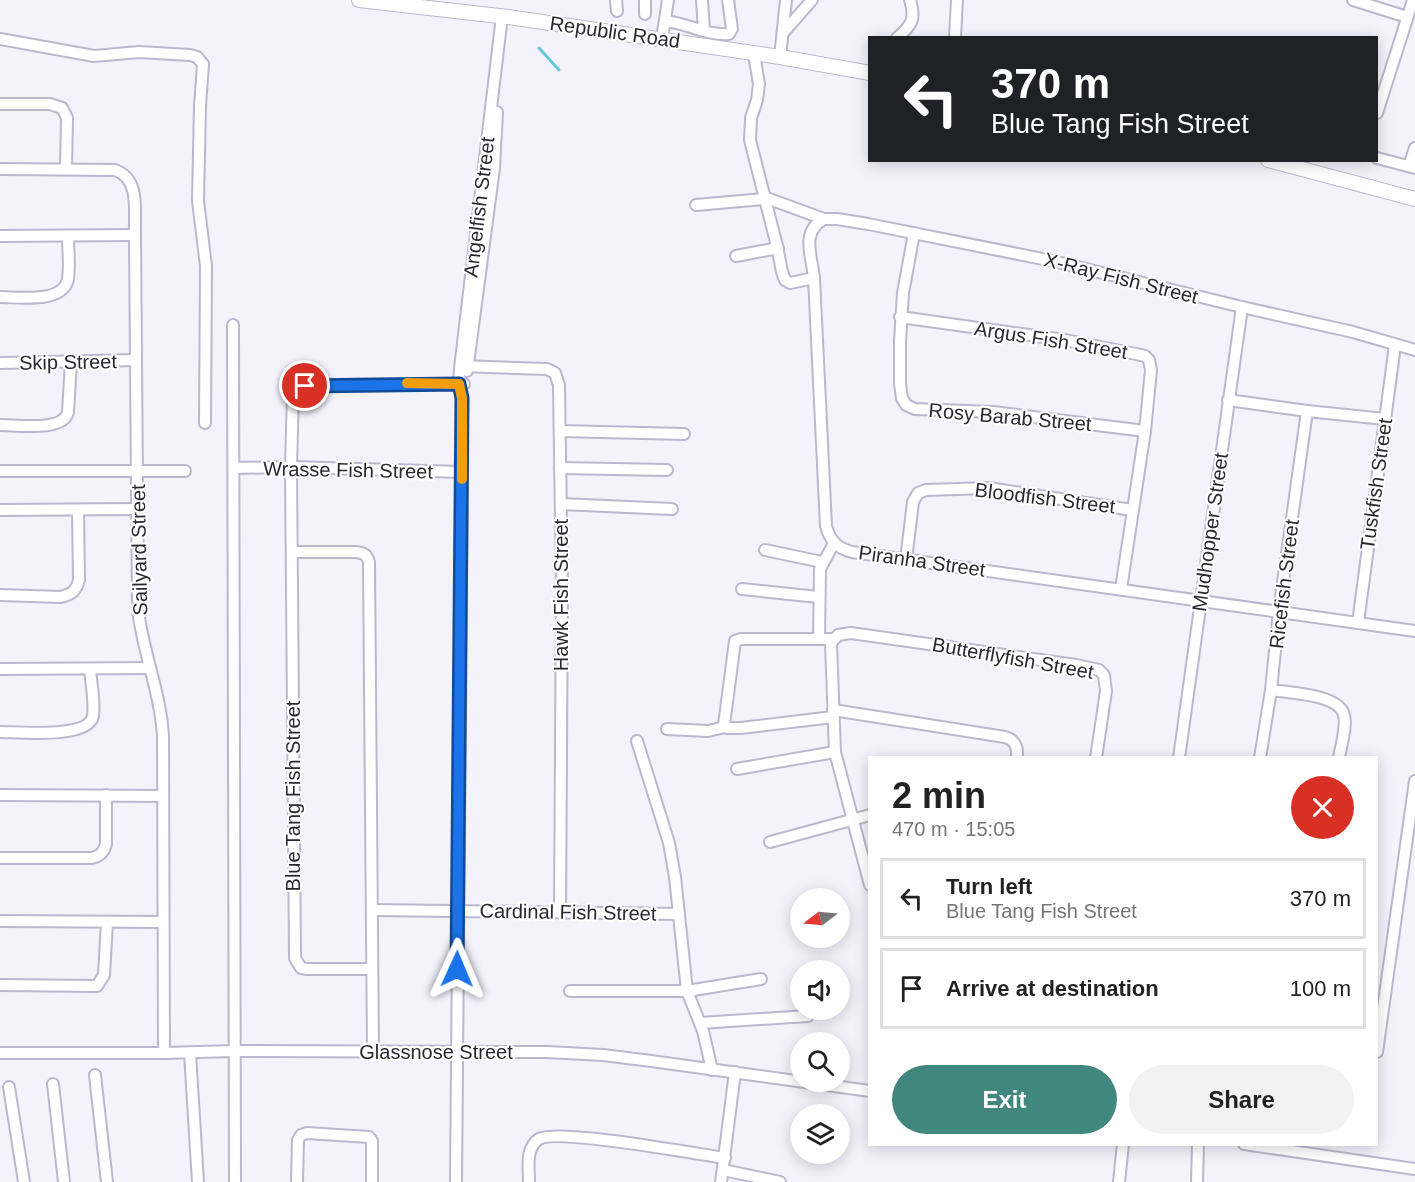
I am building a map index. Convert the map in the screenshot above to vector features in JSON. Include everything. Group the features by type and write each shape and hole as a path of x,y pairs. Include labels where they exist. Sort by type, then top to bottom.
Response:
{"street":[{"name":"Republic Road","path":"359,0 505,16 780,57 868,73"},
{"path":"645,0 645,14"},
{"path":"662,39 668,0"},
{"path":"702,0 704,31"},
{"path":"665,21 726,34 732,29 728,0"},
{"path":"780,57 786,0"},
{"path":"782,34 812,0"},
{"path":"899,36 913,16 910,0"},
{"path":"955,36 957,0"},
{"path":"1353,0 1407,17"},
{"path":"1378,108 1413,0"},
{"name":"Angelfish Street","path":"456,1182 462,398 464,366 495,168 505,16"},
{"path":"0,39 94,56 139,52 190,55 197,57 203,64 198,201 206,266 205,423"},
{"path":"754,54 758,92 750,129 750,140 782,272 787,282 794,283 814,278"},
{"path":"0,104 50,104 62,108 67,118 66,169"},
{"path":"1378,158 1412,167 1415,148"},
{"path":"1276,162 1415,199"},
{"name":"Sailyard Street","path":"0,169 116,170 126,175 133,184 138,610 162,722 164,1053"},
{"path":"696,205 764,198"},
{"name":"X-Ray Fish Street","path":"764,198 824,219 837,219 914,233 1053,261 1353,332 1415,350"},
{"name":"Piranha Street","path":"824,219 812,229 809,236 814,278 826,526 838,547 852,552 906,560 1415,631"},
{"name":"Rosy Barab Street","path":"914,233 900,317 900,384 904,402 910,408 993,412 1145,431"},
{"path":"0,236 135,235"},
{"path":"0,297 49,296 62,290 68,277 68,236"},
{"path":"736,256 778,248"},
{"name":"Mudhopper Street","path":"1179,756 1242,307"},
{"name":"Argus Fish Street","path":"900,317 1065,340 1145,356 1151,364 1145,431 1121,589"},
{"path":"234,325 235,1182"},
{"name":"Tuskfish Street","path":"1358,623 1395,345"},
{"name":"Skip Street","path":"0,363 136,360"},
{"path":"0,425 49,425 62,422 67,418 71,362"},
{"name":"Hawk Fish Street","path":"464,366 547,369 555,374 559,385 560,912"},
{"name":"Blue Tang Fish Street","path":"372,969 307,969 301,968 295,958 291,468 293,393 300,387 309,385 463,384"},
{"path":"1228,400 1385,419"},
{"name":"Ricefish Street","path":"1260,756 1307,411"},
{"path":"560,431 684,434"},
{"name":"Wrasse Fish Street","path":"234,468 462,472"},
{"path":"560,468 667,470"},
{"path":"0,471 185,471"},
{"name":"Bloodfish Street","path":"906,560 913,502 918,493 926,490 989,488 1132,510"},
{"path":"561,504 672,508"},
{"path":"0,510 136,509"},
{"path":"0,596 61,597 71,595 77,588 79,580 78,510"},
{"path":"819,639 818,597 822,562 834,543"},
{"path":"765,550 822,562"},
{"path":"292,552 356,552 363,553 368,557 369,562 373,1052"},
{"path":"741,589 818,597"},
{"name":"Butterflyfish Street","path":"835,637 851,633 1100,670 1106,683 1096,756"},
{"path":"724,727 735,641 835,637 831,659 836,752 868,878"},
{"path":"0,669 150,668"},
{"path":"0,732 58,732 86,726 93,716 90,669"},
{"path":"1271,690 1328,699 1337,704 1343,711 1345,720 1339,756"},
{"path":"667,729 741,728 833,713 1005,737 1016,746 1017,756"},
{"path":"637,741 664,824 675,878 687,992 700,1023 712,1070"},
{"path":"737,769 836,752"},
{"path":"1378,1045 1415,781"},
{"path":"0,795 163,796"},
{"path":"0,858 92,858 99,856 106,844 106,795"},
{"path":"770,842 868,815"},
{"path":"372,910 458,910"},
{"name":"Cardinal Fish Street","path":"458,910 678,914"},
{"path":"0,921 163,922"},
{"path":"0,986 98,986 104,975 107,922"},
{"path":"570,991 687,992 761,979"},
{"path":"700,1023 790,1017"},
{"name":"Glassnose Street","path":"0,1053 547,1052 603,1055 868,1091"},
{"path":"190,1053 198,1182"},
{"path":"721,1182 735,1072"},
{"path":"95,1075 107,1182"},
{"path":"53,1084 64,1182"},
{"path":"9,1087 24,1182"},
{"path":"297,1182 298,1140 301,1135 307,1133 369,1137 372,1141 372,1182"},
{"path":"529,1182 531,1148 537,1140 543,1137 558,1136 611,1141 725,1158"},
{"path":"1119,1182 1123,1146"},
{"path":"1197,1182 1198,1146"},
{"path":"1258,1146 1415,1169"},
{"path":"723,1170 780,1182"}],"waterway":[{"path":"539,48 559,70"}],"slow traffic":[{"path":"407,383 459,384 462,398 462,479"}],"route":[{"path":"305,386 459,384 462,398 460,835 457,969"}]}
